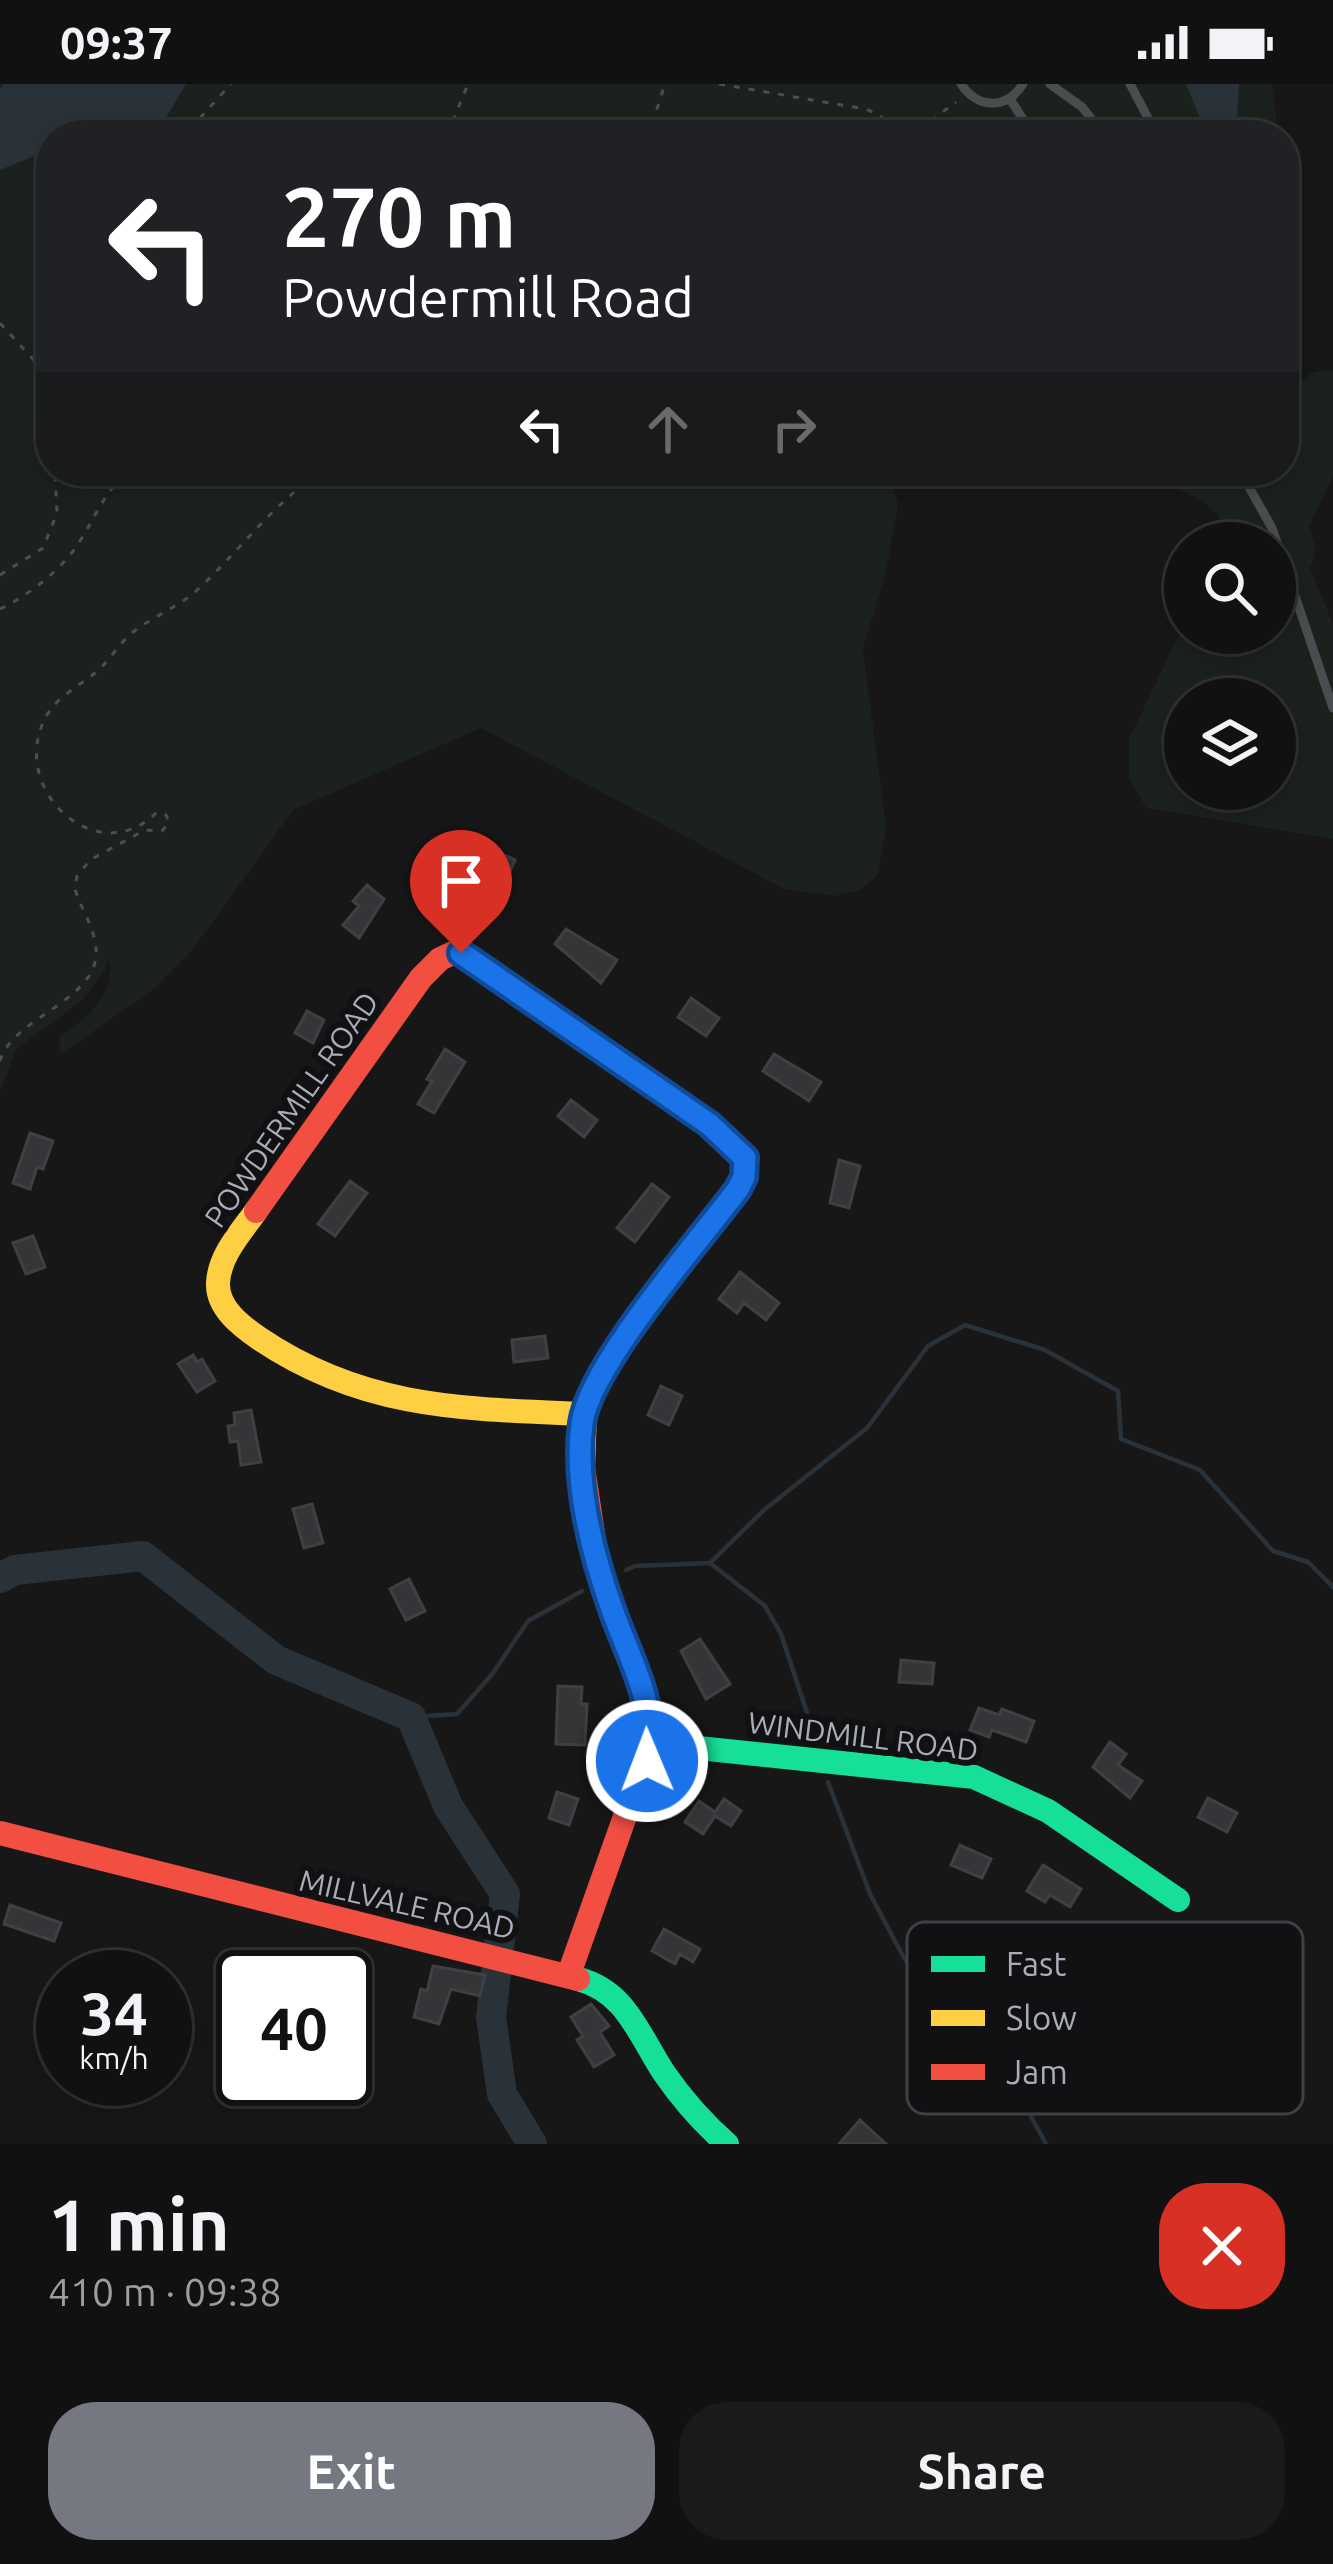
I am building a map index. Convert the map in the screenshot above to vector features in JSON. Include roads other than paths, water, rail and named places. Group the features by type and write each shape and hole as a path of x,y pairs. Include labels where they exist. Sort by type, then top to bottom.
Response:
{"street":[{"name":"POWDERMILL ROAD","path":"569,1974 651,1743 637,1670 594,1545 583,1478 585,1414 602,1372 738,1189 745,1158 728,1138 670,1096 476,961 455,952 440,958 421,978 230,1250 216,1282 217,1294 228,1315 259,1339 332,1383 367,1396 442,1407 585,1414"},
{"name":"WINDMILL ROAD","path":"651,1743 974,1777 1048,1811 1178,1900"},
{"name":"MILLVALE ROAD","path":"0,1833 341,1922 569,1974 612,1992 688,2104 727,2144"}],"lane":[{"path":"964,88 984,103 1010,99 1023,84"},
{"path":"1051,84 1092,120"},
{"path":"1130,84 1149,120"},
{"path":"1010,99 1023,120"},
{"path":"1248,486 1272,528 1333,708"}],"waterway":[{"path":"626,1570 710,1563 764,1510 867,1428 928,1346 965,1325 1045,1350 1118,1391 1121,1439 1200,1470 1273,1551 1308,1562 1333,1587"},
{"path":"0,1578 15,1570 143,1556 276,1660 411,1717 448,1806 505,1894 491,2017 502,2094 532,2144"},
{"path":"710,1563 765,1606 781,1634 815,1737"},
{"path":"411,1717 457,1714 493,1673 528,1621 582,1591"},
{"path":"828,1782 870,1894 907,1962"},
{"path":"1030,2114 1046,2144"}]}
